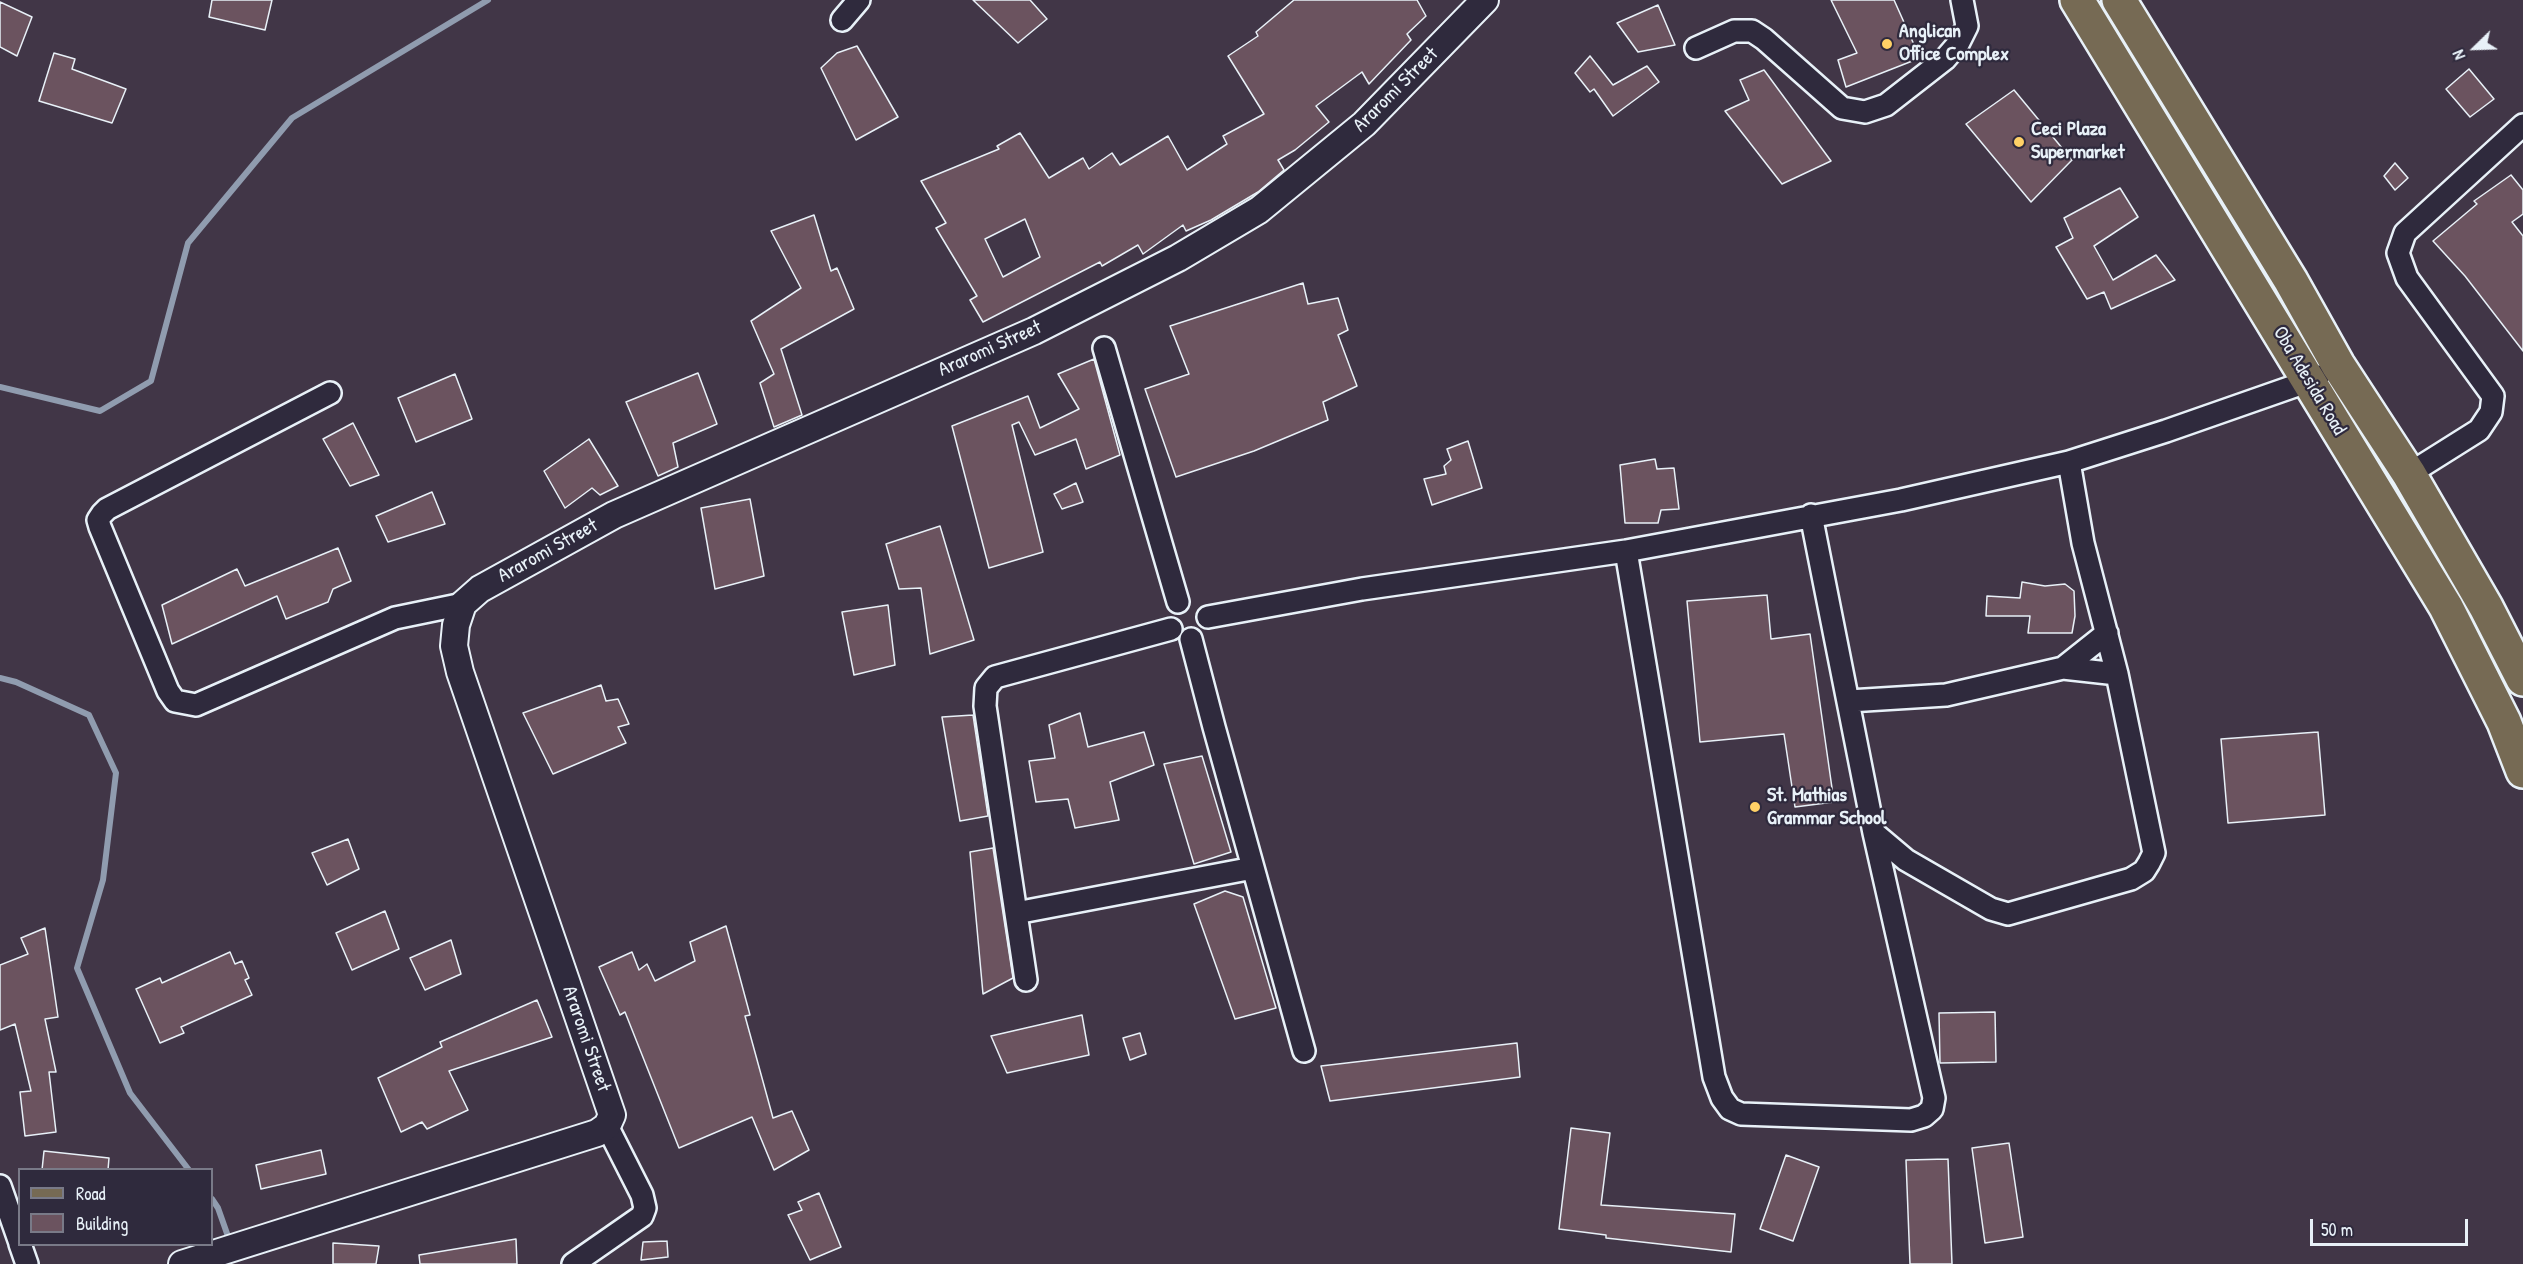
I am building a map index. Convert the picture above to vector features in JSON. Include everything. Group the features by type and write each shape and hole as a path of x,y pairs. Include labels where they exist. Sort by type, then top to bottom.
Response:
{"main road":[{"name":"Oba Adesida Road","path":"2077,0 2170,157 2446,607 2504,722 2523,771"},
{"name":"Oba Adesida Road","path":"2119,0 2291,281 2338,365 2409,474 2486,607 2523,679"}],"street":[{"path":"842,20 859,0"},
{"name":"Araromi Street","path":"607,1126 612,1114 460,672 454,646 456,625 463,604 480,589 615,515 1034,331 1178,258 1259,210 1364,124 1485,0"},
{"path":"1696,48 1734,31 1752,31 1842,108 1865,112 1886,105 1952,52 1967,26 1962,0"},
{"path":"2409,474 2479,430 2492,412 2493,396 2407,278 2398,253 2405,233 2523,125"},
{"path":"1104,348 1178,602"},
{"path":"1208,617 1362,590 1626,551 1901,500 2069,462 2309,381 2338,365"},
{"path":"330,393 107,509 102,514 99,520 100,527 168,691 176,701 196,705 395,618 463,604"},
{"path":"1874,833 1906,860 1991,909 2008,914 2131,879 2144,871 2154,853 2117,674 2083,543 2069,462"},
{"path":"1626,551 1714,1077 1722,1098 1730,1109 1741,1114 1911,1120 1924,1116 1932,1109 1934,1098 1874,833 1811,515"},
{"path":"1186,599 1201,603 1208,617 1204,632 1191,639 1176,635 1171,629 1169,614 1178,602 1186,599"},
{"path":"1026,980 985,706 986,688 989,681 995,677 1171,629"},
{"path":"2063,668 2107,633"},
{"path":"1191,639 1304,1051"},
{"path":"1849,700 1946,695 2063,668 2117,674"},
{"path":"1016,913 1253,868"},
{"path":"182,1264 597,1133 607,1126 642,1195 645,1208 642,1216 573,1264"},
{"path":"0,1186 18,1238"},
{"path":"21,1246 27,1264"}],"building":[{"path":"212,0 272,0 265,30 209,17"},
{"path":"973,0 1030,0 1047,19 1018,43"},
{"path":"1294,0 1417,0 1426,16 1407,34 1411,40 1369,84 1362,72 1316,106 1329,122 1295,150 1278,160 1284,170 1258,192 1211,220 1186,231 1183,225 1143,254 1138,245 1102,266 1100,262 983,322 970,300 977,296 936,228 946,223 921,181 999,149 997,146 1020,133 1049,178 1083,158 1089,169 1112,153 1120,165 1168,136 1187,170 1227,144 1223,136 1264,114 1228,56 1258,36 1256,32","holes":["1025,219 1040,257 1003,277 985,239"]},
{"name":"Anglican Office Complex","path":"1831,0 1894,0 1920,58 1846,87 1838,60 1857,53"},
{"path":"0,2 32,17 17,56 0,47"},
{"path":"1658,5 1675,45 1638,52 1617,23"},
{"path":"857,46 898,117 856,140 821,68 837,53"},
{"path":"54,53 75,59 72,69 126,89 112,123 39,101"},
{"path":"1590,56 1613,85 1647,66 1659,82 1613,116 1594,89 1590,92 1575,73"},
{"path":"2469,69 2494,99 2470,117 2446,89"},
{"path":"1764,70 1831,161 1782,184 1725,111 1749,100 1740,80"},
{"name":"Ceci Plaza Supermarket","path":"2014,90 2072,160 2031,202 1966,124"},
{"path":"2395,163 2408,178 2395,190 2384,176"},
{"path":"2511,175 2523,190 2523,214 2512,222 2523,236 2523,351 2465,276 2433,241 2477,204 2474,201"},
{"path":"2120,188 2138,217 2094,246 2113,280 2156,255 2175,280 2111,309 2104,292 2087,299 2056,247 2073,238 2064,218"},
{"path":"814,215 831,271 837,268 854,309 781,349 802,415 774,427 760,383 774,374 751,321 801,288 771,231"},
{"path":"1303,283 1308,304 1338,298 1348,330 1338,335 1357,386 1323,402 1328,420 1254,451 1176,477 1145,389 1189,374 1170,326"},
{"path":"1094,359 1120,455 1086,469 1076,439 1035,455 1019,422 1012,425 1043,552 989,568 952,426 1028,396 1040,428 1079,409 1058,374"},
{"path":"698,373 717,424 673,443 678,467 658,476 626,402"},
{"path":"455,374 472,419 416,442 398,398"},
{"path":"353,423 379,475 350,486 323,439"},
{"path":"589,439 618,486 600,495 592,488 565,508 544,471"},
{"path":"1468,441 1482,488 1432,505 1424,479 1446,474 1444,466 1451,460 1447,449"},
{"path":"1655,459 1657,469 1674,468 1679,509 1661,510 1658,523 1625,523 1620,465"},
{"path":"1076,483 1083,502 1062,509 1054,494"},
{"path":"432,492 445,524 388,542 376,516"},
{"path":"750,499 764,576 715,589 701,508"},
{"path":"940,526 974,640 930,654 921,588 899,589 886,544"},
{"path":"338,548 351,581 333,589 328,602 286,619 277,596 172,644 162,605 237,569 245,586"},
{"path":"2022,582 2045,586 2065,584 2074,591 2075,616 2072,633 2028,633 2030,616 1986,616 1987,596 2020,598"},
{"path":"1767,595 1771,639 1810,634 1834,802 1795,807 1784,734 1700,742 1687,601"},
{"path":"888,605 895,665 854,675 842,612"},
{"path":"601,685 606,701 618,699 629,724 618,727 626,743 553,774 523,713"},
{"path":"1080,713 1088,747 1144,732 1154,765 1110,782 1119,820 1075,828 1068,799 1036,802 1029,761 1055,758 1049,725"},
{"path":"973,715 988,816 960,821 942,717"},
{"path":"2318,732 2325,815 2228,823 2221,739"},
{"path":"1202,756 1231,852 1194,864 1164,764"},
{"path":"348,839 359,869 327,885 312,853"},
{"path":"993,848 1013,978 983,994 970,852"},
{"path":"1225,891 1243,897 1276,1008 1235,1019 1194,904"},
{"path":"385,911 399,949 352,970 336,933"},
{"path":"726,926 750,1015 745,1016 773,1118 792,1111 809,1150 774,1170 752,1117 679,1148 625,1012 620,1015 599,967 632,952 639,970 647,964 655,981 695,961 690,942"},
{"path":"45,928 58,1017 45,1019 56,1072 49,1072 56,1132 25,1136 20,1092 31,1091 15,1024 0,1030 0,965 28,954 21,938"},
{"path":"451,940 461,974 425,990 410,958"},
{"path":"230,952 235,964 242,961 249,978 245,980 252,995 181,1027 184,1033 160,1043 136,989 160,978 162,983"},
{"path":"537,1000 552,1037 449,1071 468,1110 427,1129 422,1122 401,1132 378,1078 442,1047 440,1042"},
{"path":"1995,1012 1996,1062 1940,1063 1939,1013"},
{"path":"1082,1015 1089,1055 1007,1073 991,1036"},
{"path":"1140,1033 1146,1054 1130,1060 1123,1038"},
{"path":"1517,1043 1520,1077 1330,1101 1321,1066"},
{"path":"1571,1128 1610,1133 1601,1205 1735,1214 1731,1252 1606,1238 1606,1235 1559,1229"},
{"path":"2009,1143 2023,1237 1985,1243 1972,1148"},
{"path":"321,1150 326,1174 261,1189 256,1165"},
{"path":"44,1151 109,1158 108,1168 42,1168"},
{"path":"1786,1155 1819,1167 1793,1241 1760,1229"},
{"path":"1948,1159 1952,1264 1910,1264 1906,1160"},
{"path":"819,1193 841,1247 810,1260 788,1215 802,1210 798,1202"},
{"path":"516,1239 517,1264 420,1264 419,1255"},
{"path":"667,1241 668,1257 641,1260 643,1242"},
{"path":"333,1243 379,1246 376,1264 333,1264"}],"waterway":[{"path":"0,387 100,411 151,381 188,243 292,118 488,0"},
{"path":"0,678 16,682 89,715 116,773 103,880 77,968 130,1093 187,1168"},
{"path":"213,1200 230,1242"}],"place":[{"name":"Anglican Office Complex","path":"1887,44"},
{"name":"Ceci Plaza Supermarket","path":"2019,142"},
{"name":"St. Mathias Grammar School","path":"1755,807"}]}
